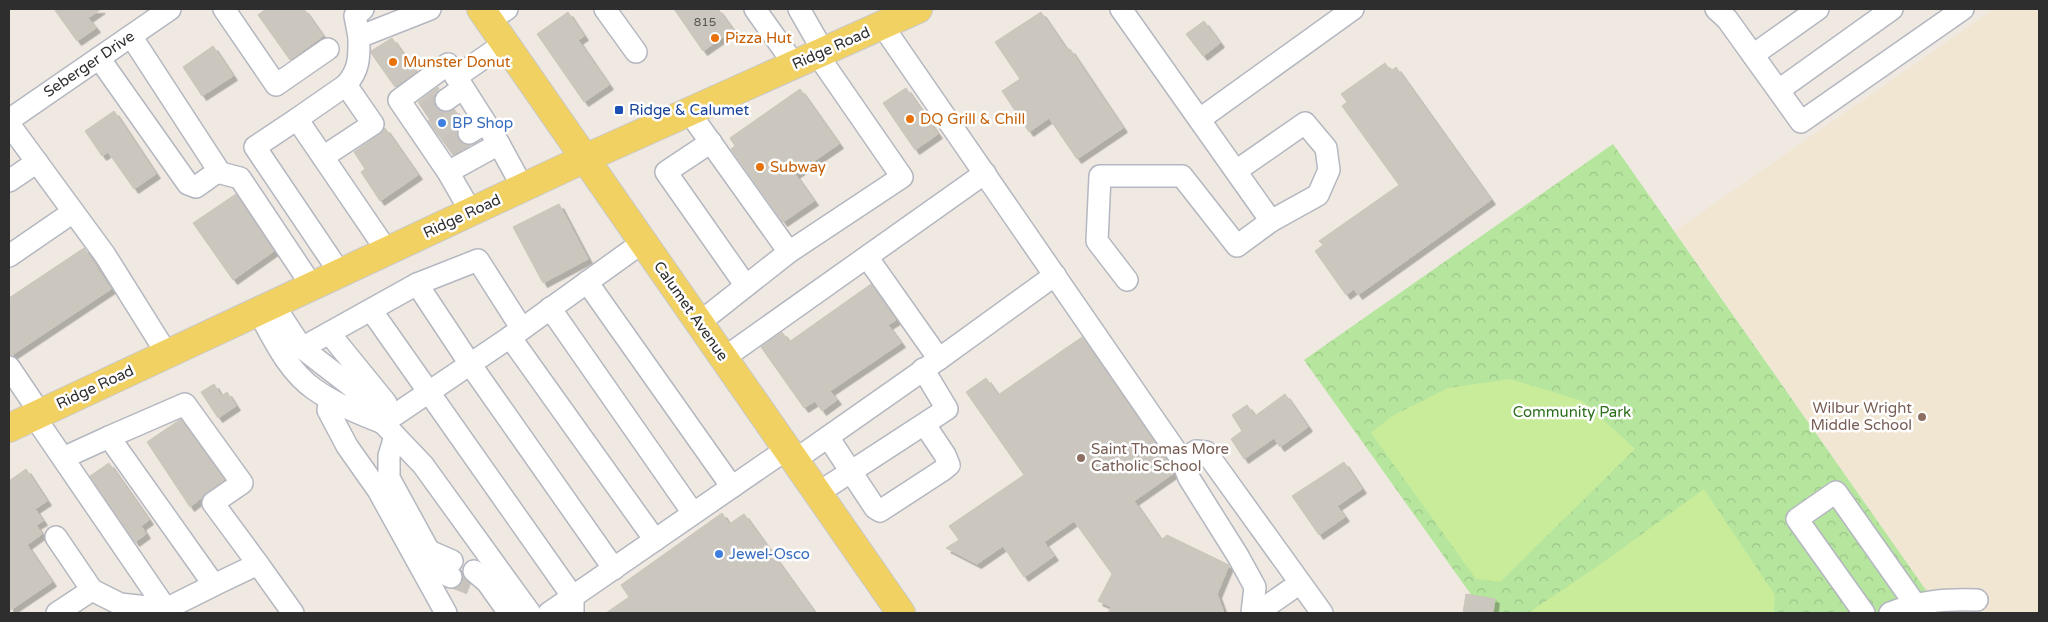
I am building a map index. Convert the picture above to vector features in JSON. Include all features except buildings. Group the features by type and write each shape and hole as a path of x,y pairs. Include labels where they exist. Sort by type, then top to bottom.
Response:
{"main road":[{"name":"Ridge Road","path":"9,428 586,158 811,57 886,18 918,9"},
{"name":"Calumet Avenue","path":"492,13 505,43 900,613"}],"street":[{"name":"Seberger Drive","path":"9,120 170,9"},
{"path":"224,9 276,85 328,49"},
{"path":"340,273 255,147 346,86 355,75 359,60 355,16 363,9"},
{"path":"358,37 430,9"},
{"path":"605,9 636,52"},
{"path":"699,323 789,252 902,177 811,57 755,9"},
{"path":"799,9 811,57"},
{"path":"1121,9 1271,220"},
{"path":"1200,119 1353,9"},
{"path":"1753,55 1818,9"},
{"path":"1779,90 1892,9"},
{"path":"1728,12 1753,55 1801,122 1963,9"},
{"path":"886,18 985,173 1182,460 1189,478 1238,556 1255,587 1252,613"},
{"path":"131,36 217,168 217,172"},
{"path":"455,88 505,43"},
{"path":"99,58 188,184 196,187 217,172"},
{"path":"471,212 444,158 420,118 399,100 448,64 455,88 477,128 499,144 523,188"},
{"path":"323,157 373,124 346,86"},
{"path":"689,112 789,252"},
{"path":"297,119 388,251"},
{"path":"1127,280 1097,241 1100,176 1182,176 1237,246 1271,220 1318,195 1329,170 1326,148 1305,123 1236,171"},
{"path":"9,124 105,255 167,354"},
{"path":"711,142 666,172 746,286"},
{"path":"444,158 499,144"},
{"path":"9,181 37,162"},
{"path":"217,172 240,178 312,286"},
{"path":"724,358 985,173"},
{"path":"9,256 73,212"},
{"path":"451,569 442,573 389,478 392,425 429,392 516,333 643,242"},
{"path":"818,493 947,409 931,364 867,257"},
{"path":"302,348 417,284 478,260 516,333 655,540"},
{"path":"549,613 573,605 614,569 732,487 791,454 828,437 1055,276"},
{"path":"587,282 732,487"},
{"path":"417,284 470,364 614,569"},
{"path":"265,308 302,348 364,396 392,425"},
{"path":"265,308 280,351 296,372 313,389 349,410 392,425"},
{"path":"550,308 693,513"},
{"path":"372,310 573,605"},
{"path":"329,333 392,425 530,613"},
{"path":"9,368 63,458 166,609"},
{"path":"330,399 328,410 347,446 378,490 446,613"},
{"path":"63,458 185,404 242,483 214,503 293,613"},
{"path":"828,437 875,508 880,511 949,465 945,454 925,425"},
{"path":"109,437 214,586"},
{"path":"1182,460 1196,452 1206,452 1322,613"},
{"path":"1864,613 1797,519 1836,492 1915,604"},
{"path":"56,537 92,590 120,604 166,609 258,564"},
{"path":"499,613 473,578 487,582 509,613"},
{"path":"1257,613 1300,582"},
{"path":"57,613 92,590"},
{"path":"1890,613 1915,604 1949,599 1976,600"}],"shaded area":[{"name":"Wilbur Wright Middle School","path":"1994,9 2039,9 2039,613 1942,613 1675,231"}],"green space":[{"name":"Community Park","path":"1613,144 1942,613 1479,613 1482,610 1304,360"},
{"path":"1510,379 1583,401 1635,449 1500,582 1476,579 1371,433 1392,416 1448,388"},
{"path":"1704,489 1775,595 1774,613 1528,613 1598,566"}],"tunnel":[{"path":"426,114 446,100"},
{"path":"448,147 469,133"},
{"path":"451,577 472,585"}],"place":[{"name":"Pizza Hut","path":"715,38"},
{"name":"Munster Donut","path":"393,62"},
{"name":"Ridge & Calumet","path":"619,110"},
{"name":"DQ Grill & Chill","path":"910,119"},
{"name":"BP Shop","path":"442,123"},
{"name":"Subway","path":"760,167"},
{"name":"Wilbur Wright Middle School","path":"1922,417"},
{"name":"Saint Thomas More Catholic School","path":"1081,458"},
{"name":"Jewel-Osco","path":"719,554"}]}
